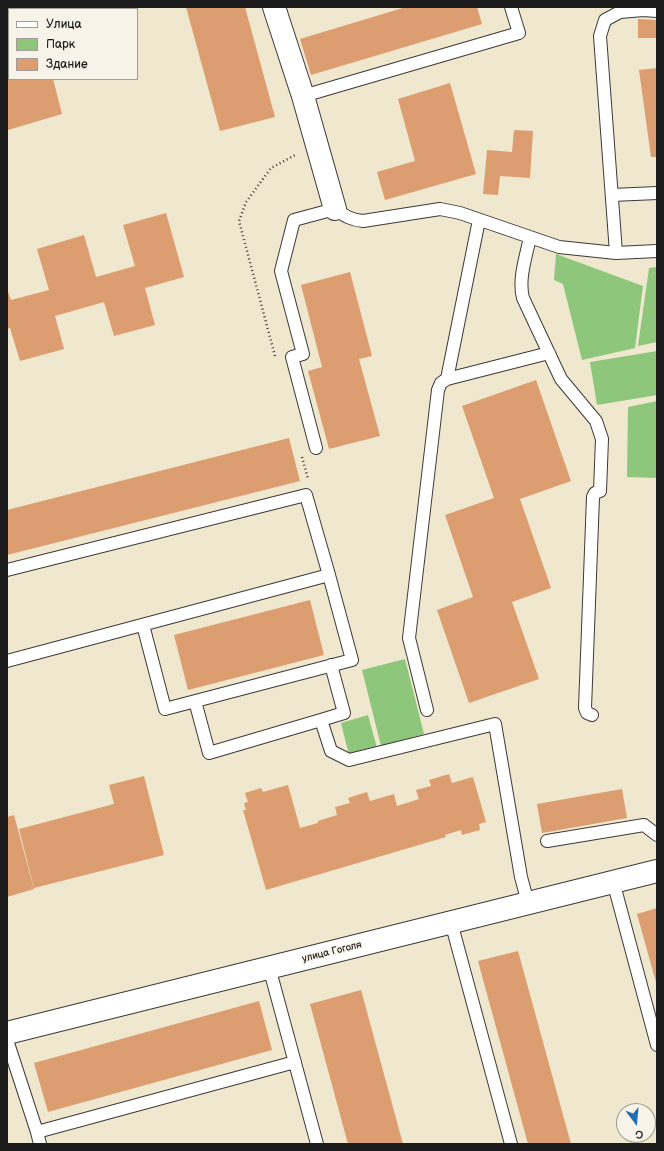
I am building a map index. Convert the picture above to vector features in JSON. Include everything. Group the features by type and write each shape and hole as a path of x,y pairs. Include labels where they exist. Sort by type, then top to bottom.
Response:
{"street":[{"path":"274,7 303,96 335,209"},
{"name":"улица Гоголя","path":"7,1033 657,871"}],"lane":[{"path":"303,96 519,33 511,7"},
{"path":"616,254 600,36 606,20 620,12 643,9 657,11"},
{"path":"612,195 657,193"},
{"path":"316,448 292,357 304,354 281,271 294,220 335,209 354,221 363,221 440,209 460,213 559,247 616,254 657,251"},
{"path":"447,379 479,220"},
{"path":"530,237 521,280 520,289 523,298 561,379 596,421 602,440 600,491 595,493 593,497 585,708 587,713 592,715"},
{"path":"427,710 409,638 438,390 441,383 447,379 548,353"},
{"path":"7,570 306,495 352,660 165,709 143,625"},
{"path":"7,661 329,575"},
{"path":"195,701 209,753 344,713 331,665"},
{"path":"320,720 330,751 349,760 495,724 521,877 528,903"},
{"path":"548,841 644,825 657,834"},
{"path":"613,881 657,1045"},
{"path":"451,922 511,1144"},
{"path":"270,967 317,1144"},
{"path":"7,1040 40,1144"},
{"path":"37,1132 295,1062"}],"green space":[{"path":"556,254 643,286 635,348 582,360 563,284 554,280"},
{"path":"657,267 657,342 638,346 649,268"},
{"path":"657,351 657,395 597,405 590,362"},
{"path":"657,401 657,478 627,477 628,407"},
{"path":"405,659 424,734 381,746 362,670"},
{"path":"368,715 377,748 349,755 341,723"}],"building":[{"path":"7,7 33,7 8,8 8,80 53,80 62,114 8,130"},
{"path":"186,7 245,7 275,117 220,131"},
{"path":"406,7 477,7 482,24 311,75 300,39"},
{"path":"638,19 657,20 657,38 638,38"},
{"path":"657,68 657,157 651,157 639,70"},
{"path":"450,83 476,174 385,200 377,172 415,161 398,99"},
{"path":"514,130 533,131 530,178 500,176 498,195 483,194 487,150 512,152"},
{"path":"166,213 184,277 145,288 155,325 114,336 104,302 55,316 64,349 20,361 10,328 7,329 7,289 11,300 49,290 37,249 84,235 96,277 135,266 123,225"},
{"path":"350,272 372,356 359,359 380,436 329,449 308,371 322,367 301,285"},
{"path":"536,380 571,481 520,499 551,588 512,602 539,679 469,703 437,610 473,597 445,515 494,498 462,406"},
{"path":"289,438 300,481 7,555 7,510"},
{"path":"310,600 324,655 188,690 174,635"},
{"path":"449,774 452,783 473,777 486,822 479,824 480,830 462,835 461,830 445,835 446,837 266,890 243,810 246,810 244,803 248,802 245,793 261,788 263,792 288,785 300,828 318,823 318,821 337,815 335,807 350,803 348,798 367,792 370,801 394,794 397,806 419,799 416,790 431,786 429,780"},
{"path":"144,776 164,855 34,888 19,829 114,804 109,785"},
{"path":"622,789 627,818 542,833 537,804"},
{"path":"14,815 34,889 7,897 7,817"},
{"path":"657,908 657,986 637,914"},
{"path":"518,951 571,1144 528,1144 478,961"},
{"path":"361,990 403,1144 348,1144 310,1004"},
{"path":"259,1001 272,1050 48,1112 34,1063"}]}
